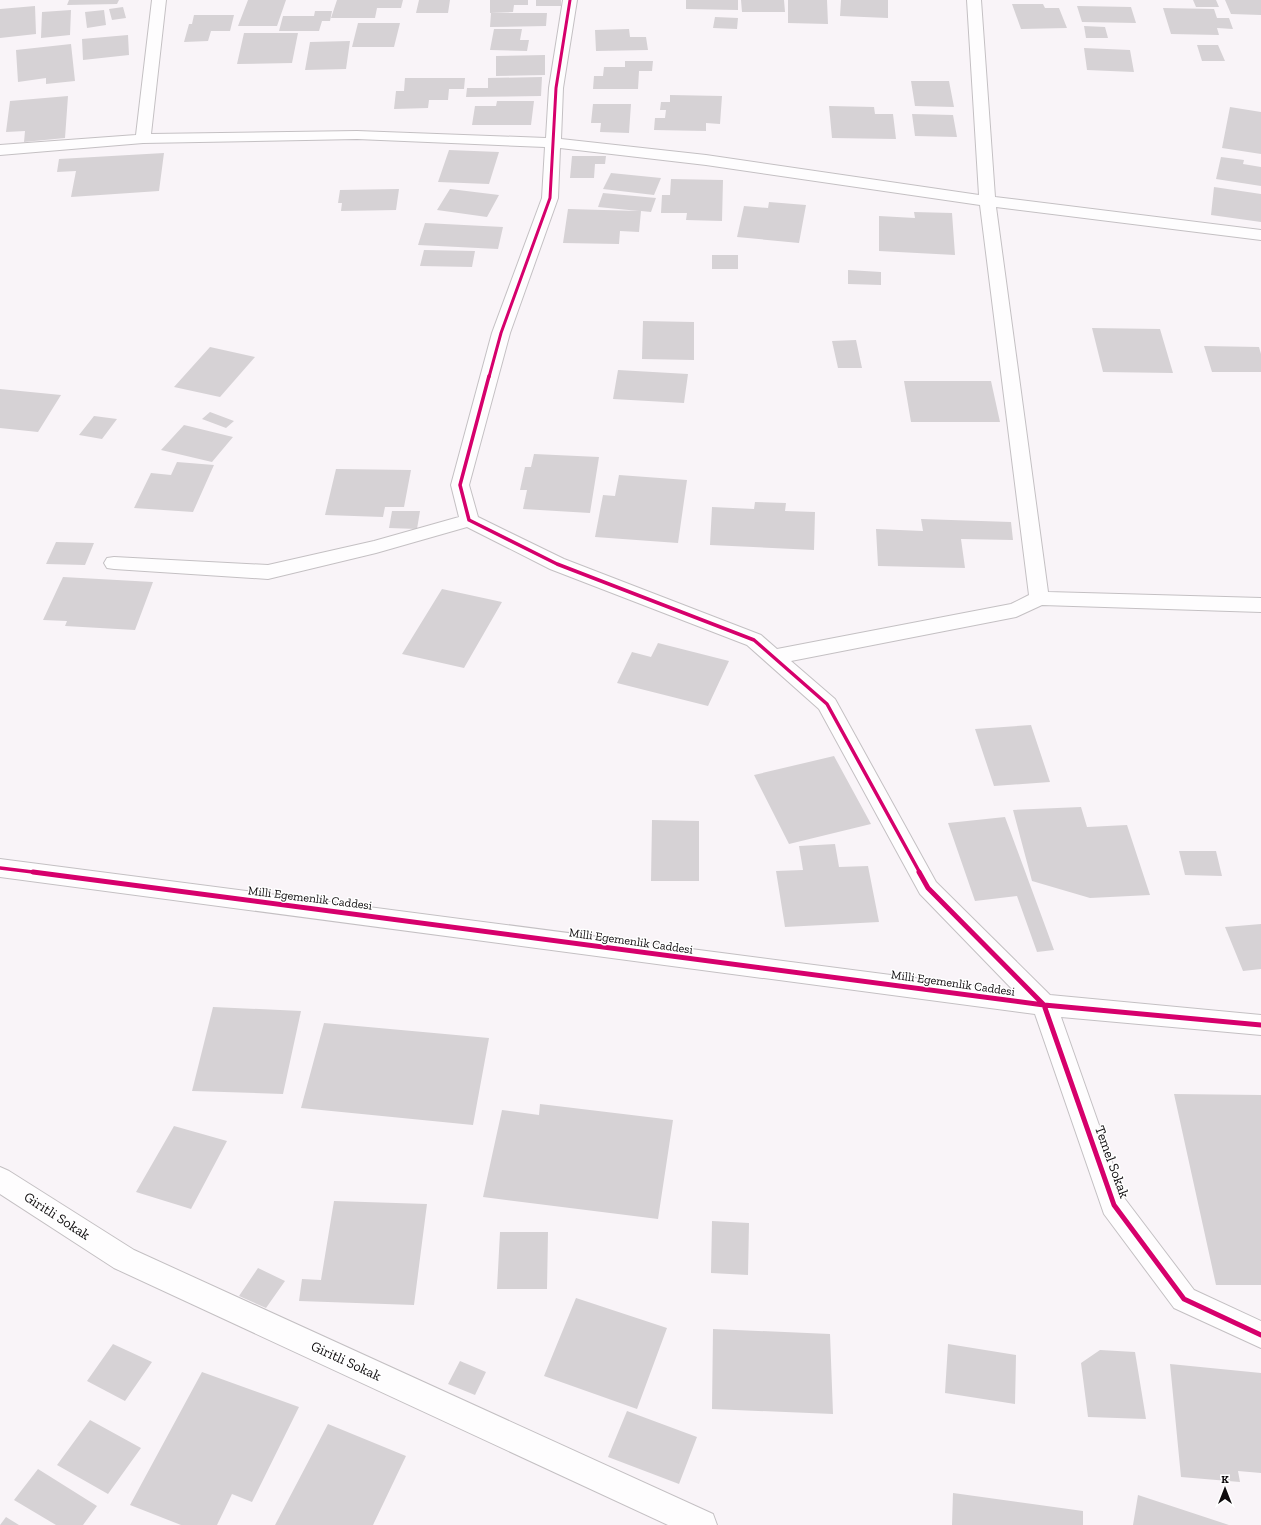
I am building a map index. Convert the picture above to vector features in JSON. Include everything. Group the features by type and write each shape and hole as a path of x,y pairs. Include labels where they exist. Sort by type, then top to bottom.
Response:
{"street":[{"path":"144,139 159,0"},
{"path":"468,520 460,485 501,333 550,198 556,88 570,0"},
{"path":"974,0 987,201 1039,598"},
{"path":"0,150 144,139 357,135 553,143 706,160 987,201 1261,235"},
{"path":"114,563 268,572 376,547 468,520 557,564 754,640 827,704 928,888 1044,1005"},
{"path":"773,657 1016,610 1039,598 1261,605"},
{"name":"Milli Egemenlik Caddesi","path":"0,868 1044,1005 1261,1025"},
{"name":"Temel Sokak","path":"1044,1005 1114,1205 1184,1299 1261,1336"},
{"name":"Giritli Sokak","path":"0,1179 124,1259 702,1525"}],"building":[{"path":"69,0 119,0 117,4 67,5"},
{"path":"248,0 286,0 277,26 238,26"},
{"path":"337,0 403,0 401,8 377,8 375,18 331,18"},
{"path":"419,0 450,0 448,13 416,13"},
{"path":"490,0 528,0 528,5 514,5 513,12 490,13"},
{"path":"536,0 561,0 561,6 536,6"},
{"path":"686,0 738,0 738,10 686,9"},
{"path":"741,0 784,0 785,12 742,12"},
{"path":"788,0 827,0 828,24 788,23"},
{"path":"841,0 888,0 888,18 840,16"},
{"path":"1193,0 1216,0 1219,7 1196,7"},
{"path":"1225,0 1261,0 1261,15 1231,14"},
{"path":"1012,4 1043,4 1045,8 1059,8 1067,28 1021,29"},
{"path":"35,6 36,34 0,38 0,9"},
{"path":"1077,6 1131,7 1136,23 1082,22"},
{"path":"123,7 126,18 112,20 109,9"},
{"path":"1163,8 1214,9 1217,18 1229,18 1233,29 1217,28 1219,35 1171,34"},
{"path":"71,10 70,35 41,38 42,12"},
{"path":"104,10 106,25 87,28 85,12"},
{"path":"315,11 332,11 330,21 322,21 319,31 279,31 283,16 314,16"},
{"path":"491,13 547,13 546,26 490,27"},
{"path":"194,15 234,15 230,31 211,31 208,41 184,42 189,24 192,24"},
{"path":"715,17 738,18 737,29 713,28"},
{"path":"358,23 400,23 394,47 352,47"},
{"path":"1084,26 1105,27 1108,38 1086,38"},
{"path":"494,29 522,29 520,40 529,40 527,51 490,50"},
{"path":"629,29 630,37 646,37 648,50 596,51 595,30"},
{"path":"244,33 298,33 292,63 237,64"},
{"path":"128,35 129,55 83,60 82,39"},
{"path":"350,41 346,69 305,70 310,42"},
{"path":"71,44 75,81 46,84 46,78 18,82 16,50"},
{"path":"1197,45 1218,45 1225,61 1202,61"},
{"path":"1084,48 1130,50 1134,72 1087,70"},
{"path":"545,55 545,75 496,76 496,56"},
{"path":"625,61 653,61 652,71 639,71 638,89 593,89 594,76 603,76 604,67 625,67"},
{"path":"542,77 541,96 466,97 467,88 488,88 488,78"},
{"path":"405,78 465,78 464,89 449,89 448,100 429,100 428,108 394,109 396,91 404,91"},
{"path":"911,81 949,81 954,107 915,106"},
{"path":"670,95 722,96 720,124 706,123 706,131 654,130 655,118 665,118 666,110 660,110 661,102 670,102"},
{"path":"68,96 65,138 24,142 25,131 6,132 10,101"},
{"path":"497,101 534,101 531,125 472,125 475,106 496,106"},
{"path":"593,104 631,104 629,133 600,132 601,123 591,123"},
{"path":"829,106 874,107 875,114 893,114 896,139 832,138"},
{"path":"1230,107 1261,112 1261,154 1222,148"},
{"path":"912,114 953,115 957,137 915,136"},
{"path":"449,150 499,152 489,184 438,182"},
{"path":"164,153 159,191 71,197 76,171 57,172 59,159"},
{"path":"572,156 606,156 605,164 595,164 594,178 570,178"},
{"path":"1221,157 1244,160 1243,164 1261,167 1261,186 1216,179"},
{"path":"611,173 661,178 654,195 603,189"},
{"path":"671,179 723,180 722,221 686,220 687,213 661,213 662,195 670,195"},
{"path":"1214,187 1261,194 1261,222 1211,215"},
{"path":"399,189 396,210 341,211 342,203 338,203 340,190"},
{"path":"450,189 499,195 487,217 437,210"},
{"path":"603,193 656,198 651,212 641,211 639,232 620,231 619,244 563,243 568,209 639,211 598,207"},
{"path":"769,202 806,205 799,243 737,237 744,206 768,208"},
{"path":"914,212 952,213 955,255 879,251 879,216 915,218"},
{"path":"425,223 503,227 498,249 418,245"},
{"path":"424,250 475,251 472,267 420,266"},
{"path":"712,255 738,255 738,269 712,269"},
{"path":"848,270 881,272 881,285 848,284"},
{"path":"643,321 694,322 694,360 642,359"},
{"path":"1092,328 1160,329 1173,373 1103,372"},
{"path":"856,340 862,368 838,368 832,341"},
{"path":"1204,346 1259,347 1261,354 1261,372 1212,372"},
{"path":"210,347 255,357 220,397 174,387"},
{"path":"618,370 688,374 684,403 613,399"},
{"path":"904,381 991,381 1000,422 911,422"},
{"path":"0,389 61,395 38,432 0,428"},
{"path":"210,412 234,421 226,428 202,419"},
{"path":"94,416 117,419 102,439 79,435"},
{"path":"184,425 233,437 212,462 161,450"},
{"path":"534,454 599,457 590,513 523,509 527,490 520,490 525,467 531,467"},
{"path":"177,462 214,465 193,512 134,508 151,473 171,475"},
{"path":"336,469 411,470 404,507 385,507 383,517 325,515"},
{"path":"619,475 687,480 678,543 595,537 603,495 615,496"},
{"path":"755,502 786,503 785,511 815,512 814,550 710,545 712,507 754,509"},
{"path":"392,511 420,511 417,529 389,528"},
{"path":"921,519 1011,522 1013,540 961,539 965,568 878,566 876,529 923,531"},
{"path":"56,542 94,543 85,565 46,564"},
{"path":"63,577 153,582 135,630 65,626 67,621 43,620"},
{"path":"442,589 502,602 464,668 402,654"},
{"path":"658,643 729,661 708,706 617,683 632,652 651,657"},
{"path":"1031,725 1050,782 994,786 975,729"},
{"path":"834,756 871,824 789,844 754,775"},
{"path":"1081,807 1087,827 1127,825 1150,895 1090,898 1032,881 1013,810"},
{"path":"1005,817 1054,950 1037,952 1017,896 975,901 948,823"},
{"path":"652,820 699,821 699,881 651,881"},
{"path":"835,844 839,867 868,866 879,922 785,927 776,871 803,870 799,846"},
{"path":"1179,851 1216,851 1222,876 1185,875"},
{"path":"1261,924 1261,969 1243,971 1225,927"},
{"path":"213,1007 301,1011 283,1094 192,1091"},
{"path":"324,1023 489,1038 473,1125 301,1108"},
{"path":"1174,1094 1261,1095 1261,1285 1216,1285"},
{"path":"540,1104 673,1120 658,1219 483,1197 502,1110 539,1115"},
{"path":"174,1126 227,1141 191,1209 136,1192"},
{"path":"334,1201 427,1204 414,1305 299,1301 302,1279 321,1280"},
{"path":"712,1221 749,1223 748,1275 711,1273"},
{"path":"500,1232 548,1232 547,1289 497,1289"},
{"path":"258,1268 285,1281 266,1308 239,1296"},
{"path":"576,1298 667,1328 637,1409 544,1376"},
{"path":"713,1329 830,1334 833,1414 712,1409"},
{"path":"113,1344 152,1362 125,1401 87,1381"},
{"path":"948,1344 1016,1355 1015,1404 945,1393"},
{"path":"1100,1350 1135,1352 1146,1419 1088,1417 1081,1363"},
{"path":"460,1361 486,1372 475,1395 448,1384"},
{"path":"1170,1364 1261,1373 1261,1473 1238,1471 1240,1482 1181,1477"},
{"path":"202,1372 299,1407 252,1502 232,1494 217,1525 181,1525 130,1505"},
{"path":"627,1411 697,1437 679,1484 608,1457"},
{"path":"90,1420 141,1448 108,1494 57,1465"},
{"path":"328,1424 406,1456 373,1525 275,1525"},
{"path":"38,1469 97,1506 83,1525 56,1525 14,1500"},
{"path":"953,1493 1083,1511 1083,1525 952,1525"},
{"path":"1138,1495 1229,1525 1133,1525"},
{"path":"6,1517 19,1525 0,1525"}],"cycle path":[{"path":"570,0 556,88 550,198 501,333 460,485 469,520 557,564 754,640 827,704 928,888 1044,1005 1114,1205 1184,1299 1261,1335"},
{"path":"0,868 1044,1005 1261,1025"}]}
